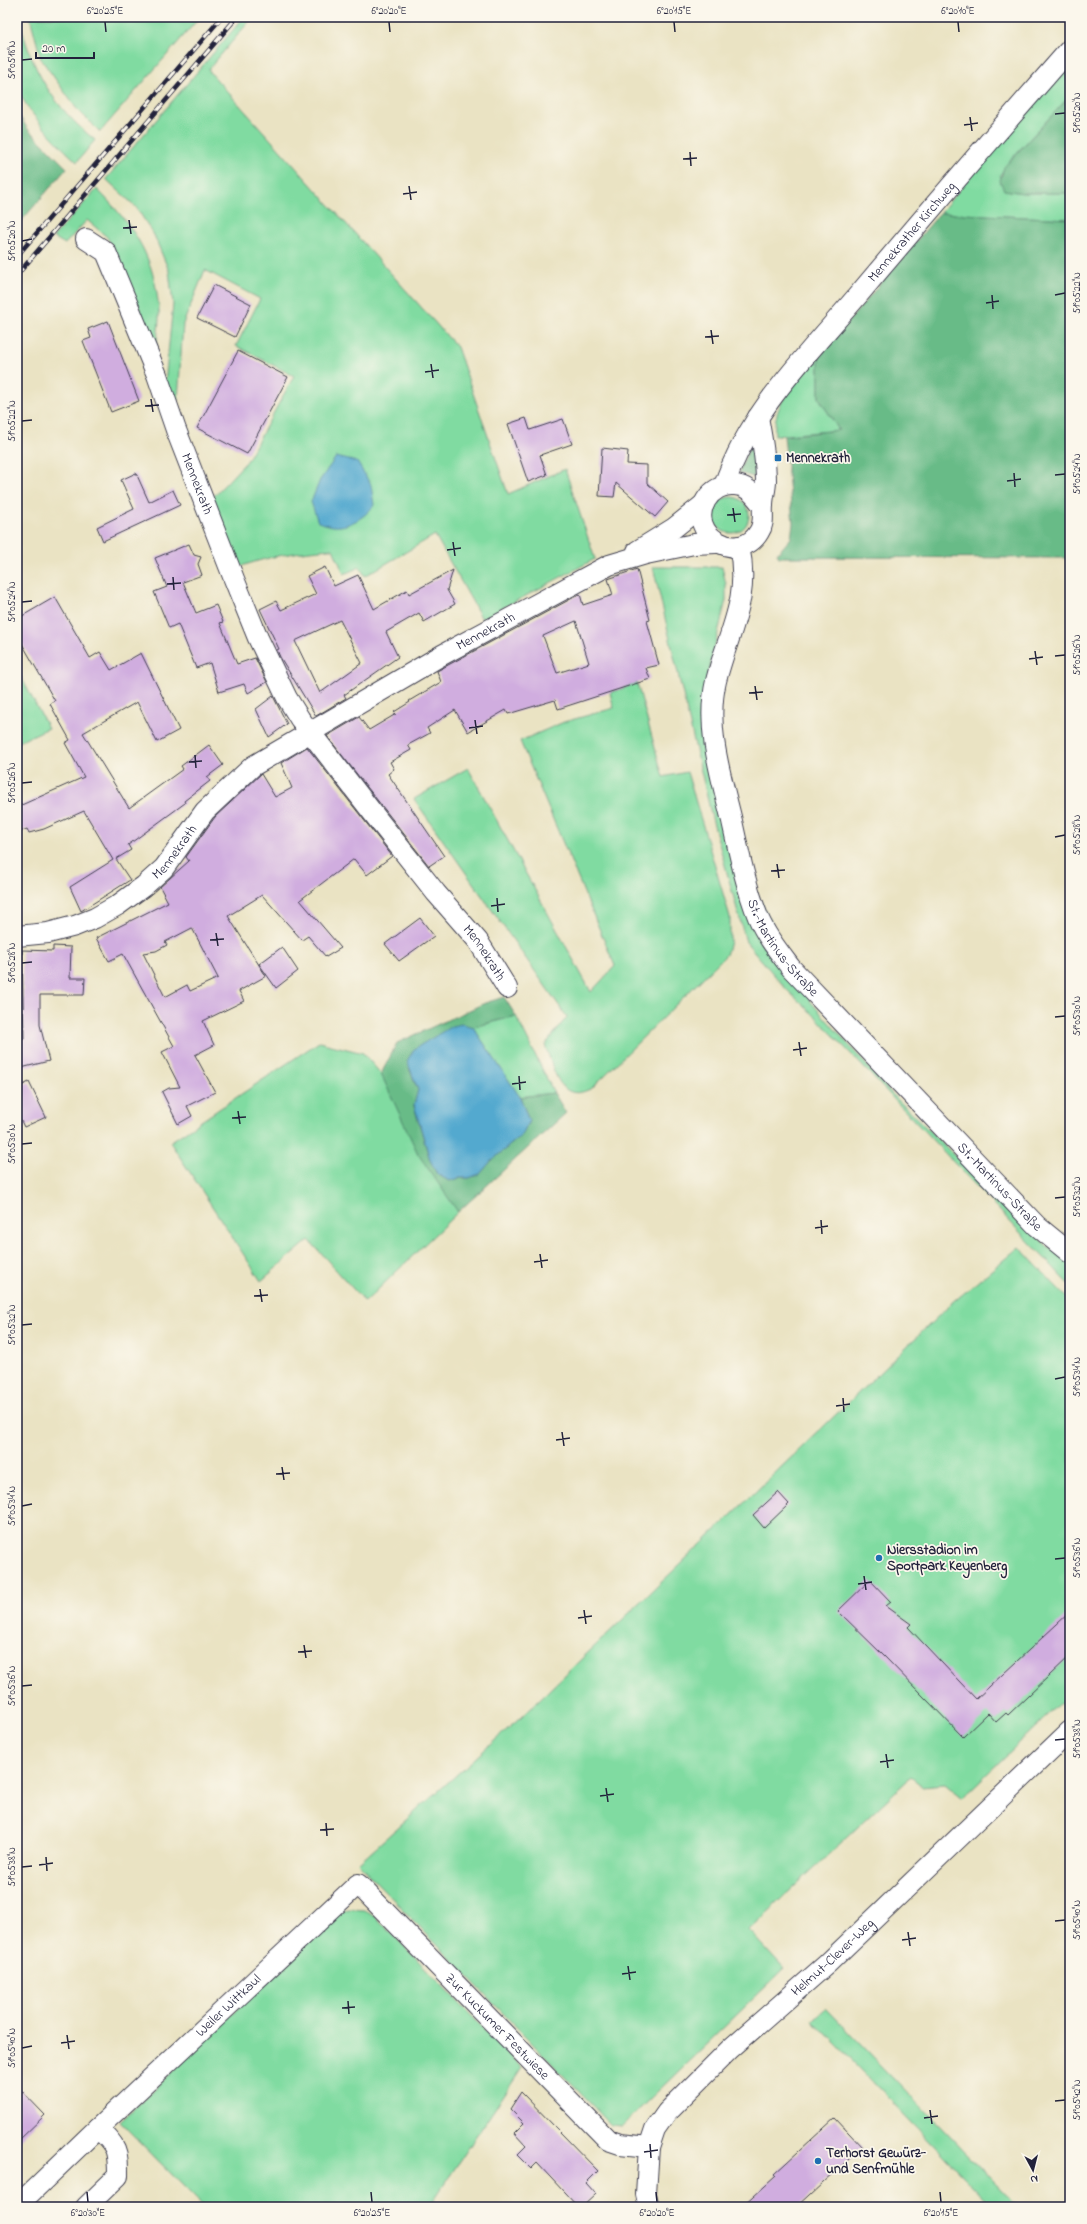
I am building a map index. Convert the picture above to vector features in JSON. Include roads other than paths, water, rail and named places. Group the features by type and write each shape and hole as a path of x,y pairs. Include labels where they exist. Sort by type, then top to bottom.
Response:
{"street":[{"name":"Mennekrather Kirchweg","path":"724,486 748,432 799,364 957,178 1070,49"},
{"name":"Mennekrath","path":"86,239 106,252 157,375 176,430 258,638 287,698 300,720 436,893 478,941 507,988"},
{"path":"758,417 763,439 766,482 762,506 763,524 759,533 752,540 739,546 725,546 709,537 702,521 704,504 709,495 724,486 743,486 750,490 762,506"},
{"name":"Mennekrath","path":"623,560 674,528 704,504"},
{"name":"Mennekrath","path":"17,936 48,933 75,926 95,918 118,905 144,886 164,868 206,811 229,787 253,766 310,731 513,615 609,565 623,560 694,544 716,542"},
{"name":"St.-Martinus-Straße","path":"739,546 743,562 743,593 716,682 713,718 716,750 728,807 741,861 759,918 769,937 791,968 1037,1226 1070,1253"},
{"name":"Helmut-Clever-Weg","path":"649,2207 646,2194 649,2147 655,2129 667,2112 730,2049 827,1964 1070,1731"},
{"name":"Zur Kuckumer Festwiese","path":"358,1884 608,2140 620,2144 649,2147"},
{"name":"Weiler Wittkaul","path":"17,2206 358,1884"},
{"path":"86,2207 118,2176 118,2153 111,2141 98,2128"}],"water":[{"path":"336,457 357,462 371,485 374,505 362,517 351,523 339,526 330,526 318,522 311,502 320,480"},
{"path":"462,1024 473,1027 520,1097 529,1121 522,1135 492,1160 480,1174 469,1178 460,1178 449,1181 437,1174 430,1160 414,1105 418,1090 407,1061 414,1049 452,1026"}],"railway":[{"path":"17,256 222,17"},
{"path":"17,275 237,17"}],"place":[{"name":"Mennekrath","path":"778,458"},
{"name":"Niersstadion im Sportpark Keyenberg","path":"879,1558"},
{"name":"Terhorst Gewürz- und Senfmühle","path":"818,2161"}]}
